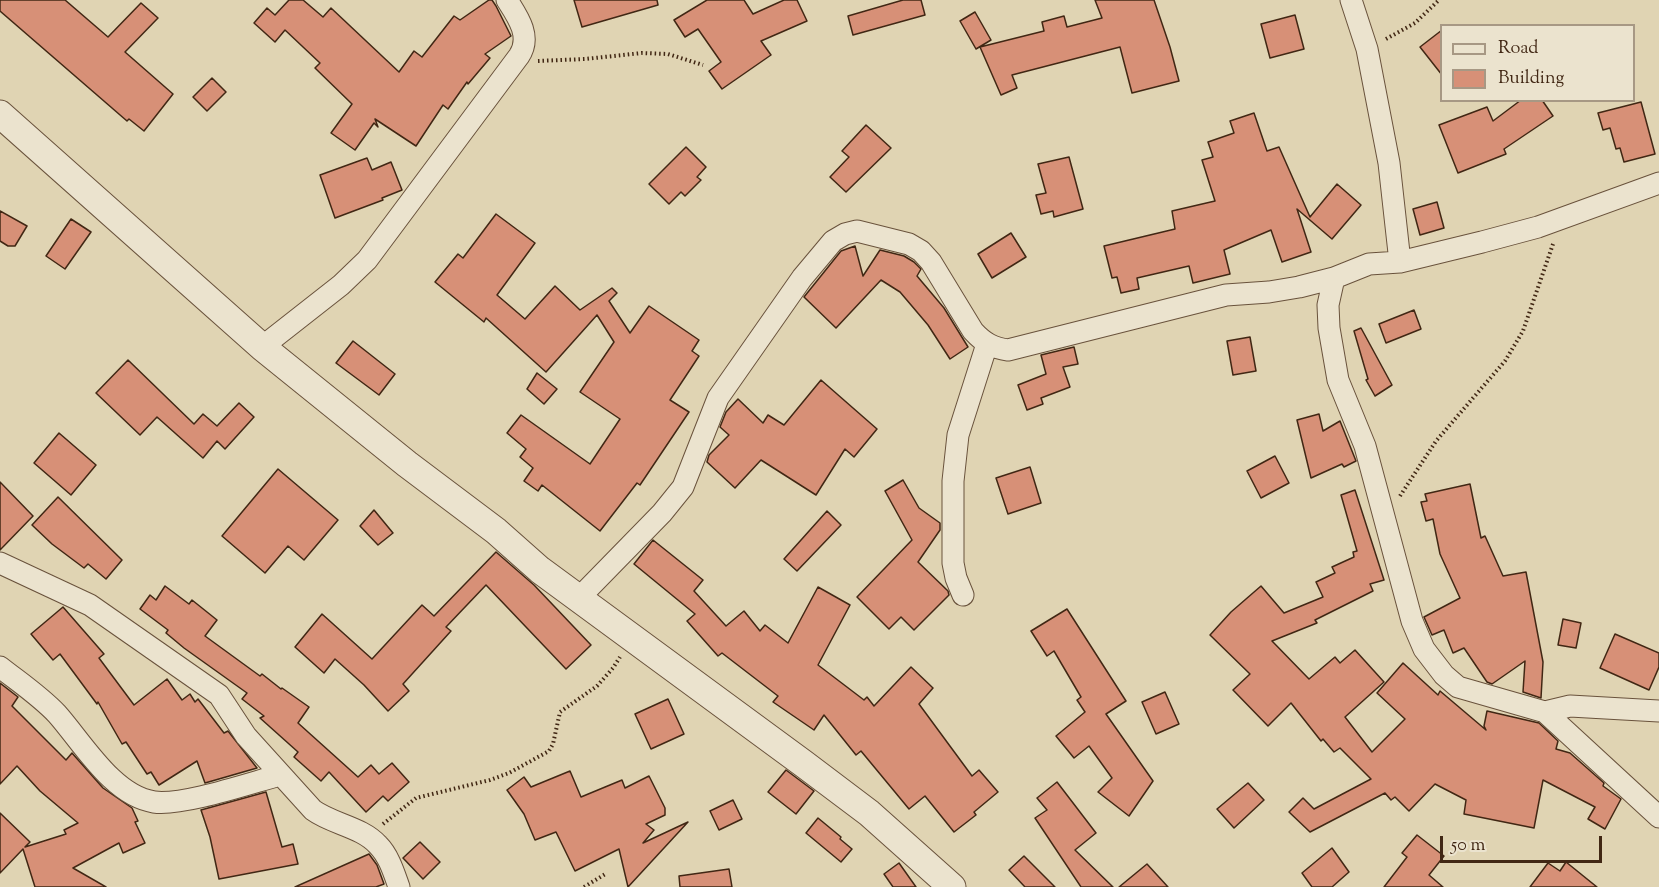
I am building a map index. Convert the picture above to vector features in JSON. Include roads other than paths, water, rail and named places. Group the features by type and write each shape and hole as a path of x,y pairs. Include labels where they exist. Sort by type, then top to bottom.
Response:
{"street":[{"path":"262,347 340,285 367,260 525,48 525,39 516,14 507,0"},
{"path":"1351,0 1367,49 1389,163 1400,262"},
{"path":"0,114 262,347 578,598 868,813 952,887"},
{"path":"578,598 662,513 683,487 718,398 802,278 833,242 845,234 857,231 909,244 921,251 931,262 973,331 994,348 1008,350 1226,295 1269,292 1334,278 1369,264 1400,262 1482,242 1562,218 1659,183"},
{"path":"1334,278 1328,305 1329,328 1338,380 1365,446 1412,621 1424,649 1444,675 1458,687 1545,712 1659,817"},
{"path":"963,595 954,563 953,481 958,435 987,344"},
{"path":"0,563 90,605 219,695 246,736 312,810 324,818 368,836 379,845 399,887"},
{"path":"0,667 43,700 106,774 142,798 160,802 178,801 280,775"},
{"path":"1545,712 1570,706 1659,709"}]}
